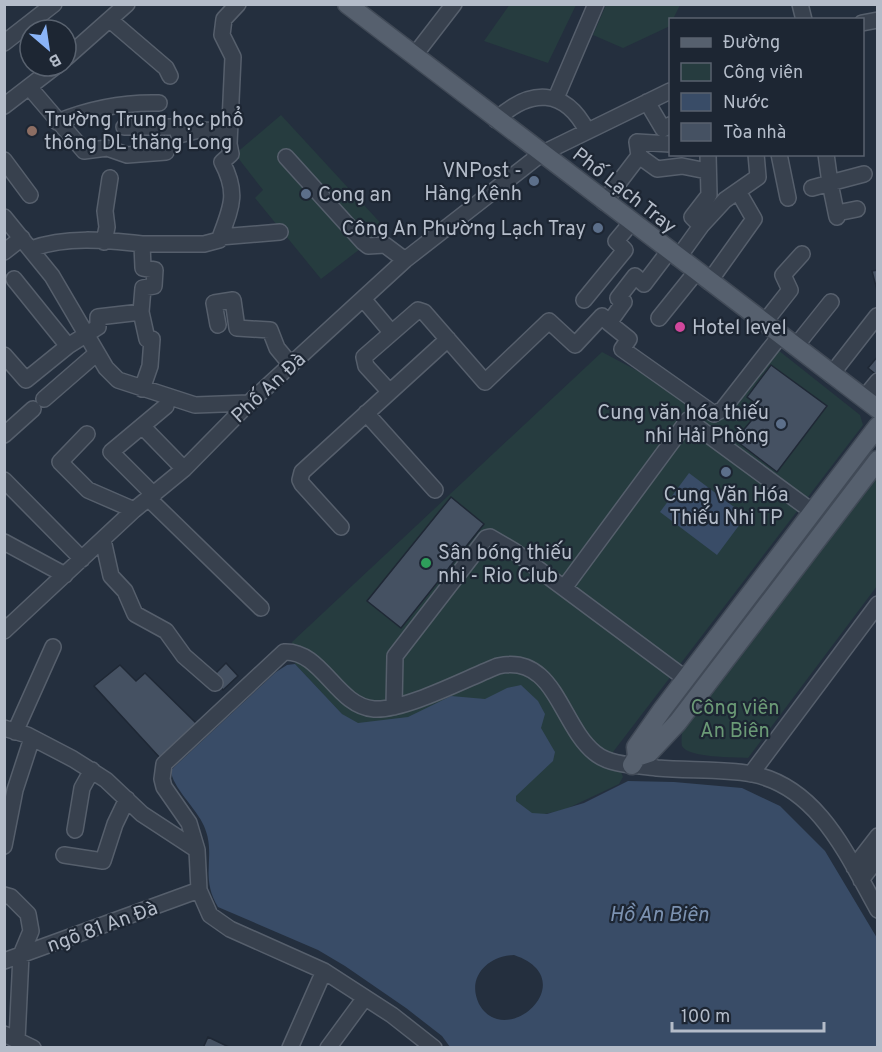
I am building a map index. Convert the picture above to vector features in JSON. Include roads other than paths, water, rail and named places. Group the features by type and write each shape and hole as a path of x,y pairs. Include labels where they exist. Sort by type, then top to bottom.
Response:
{"main road":[{"name":"Phố Lạch Tray","path":"347,4 871,404"},
{"path":"635,761 636,747 878,426"},
{"path":"635,761 649,753 678,722 878,460"},
{"path":"755,590 770,602"}],"street":[{"path":"4,43 54,4"},
{"path":"78,48 127,4"},
{"path":"4,252 26,243 74,240 104,243 204,244 219,240 231,208 232,181 222,162 231,154 233,57 222,35 224,19 238,4"},
{"path":"414,56 454,4"},
{"path":"556,98 596,4"},
{"path":"110,20 166,68 170,76"},
{"path":"4,106 42,78"},
{"path":"30,88 84,151 107,148 127,155 166,152"},
{"name":"Phố An Đà","path":"4,631 134,510 184,469 249,403 405,260 541,154 669,92"},
{"path":"496,120 520,102 533,98 556,98 566,102 578,114 587,131"},
{"path":"57,122 83,111 132,102 159,103"},
{"path":"648,102 663,129 669,126"},
{"path":"124,127 176,127 178,135 199,130 230,131"},
{"path":"604,202 639,156 637,142 669,144"},
{"path":"639,156 657,169 682,166 707,171"},
{"path":"700,226 692,217 709,195 708,156"},
{"path":"609,323 624,302 618,298 634,276 644,284 725,200 739,193 758,177 756,156"},
{"path":"778,156 788,198"},
{"path":"826,156 837,215 857,209"},
{"path":"286,157 363,242 368,246 385,246 405,260"},
{"path":"4,160 30,195"},
{"path":"812,188 864,174"},
{"path":"104,243 107,227 105,211 110,178"},
{"path":"659,318 703,277 753,219 739,193"},
{"path":"4,218 52,276 97,353 118,380 195,405 249,403"},
{"path":"584,300 625,250 616,241 631,223"},
{"path":"220,237 280,232"},
{"path":"142,244 143,268 155,270 154,286 143,288 141,312 147,339 152,339 150,366 142,389"},
{"path":"764,323 790,290 783,275 802,254"},
{"path":"14,279 68,346"},
{"path":"218,325 214,303 233,300 237,328 270,330 277,348 291,365"},
{"path":"364,300 391,332"},
{"path":"389,391 366,366 364,357 415,312 422,310 485,382 549,321 575,345 602,316 629,339 622,349 714,414 723,409 787,342 831,302"},
{"path":"5,357 26,380 68,346 98,327 98,317 141,312"},
{"path":"831,375 877,316"},
{"path":"341,527 302,484 300,476 389,391 448,339"},
{"path":"4,435 97,353"},
{"path":"871,404 878,381"},
{"path":"166,406 111,452 261,608"},
{"path":"366,413 435,490"},
{"path":"564,588 688,420 813,512"},
{"path":"142,426 184,469"},
{"path":"87,434 60,462 88,490 134,510"},
{"path":"4,480 81,559"},
{"path":"394,707 395,656 486,538 501,542 686,680"},
{"path":"103,540 111,576 125,591 135,614 166,631 184,656 215,683"},
{"path":"4,542 65,574"},
{"path":"751,774 878,604"},
{"path":"53,647 7,729 32,738 92,770 142,814 197,850"},
{"path":"434,1047 392,1015 324,971 230,929 210,915 199,890 197,850 189,823 164,787 162,779 164,764 284,652 293,651 304,656 351,702 367,708 394,707 498,666 520,664 541,675 552,690 572,728 593,752 601,757 751,774 772,780 801,796 821,816 878,910"},
{"path":"4,846 15,790 32,738"},
{"path":"75,830 82,788 92,770"},
{"path":"64,855 103,861 115,824 127,799"},
{"path":"857,873 878,836"},
{"path":"857,873 878,858"},
{"name":"ngõ 81 An Đà","path":"4,962 199,890"},
{"path":"4,895 11,897 28,914 31,931 21,956 11,1037 33,1047"},
{"path":"290,1047 324,971"},
{"path":"328,1047 364,999"}],"water":[{"path":"689,473 746,516 717,555 660,512"},
{"name":"Hồ An Biên","path":"295,664 342,714 358,723 408,717 451,696 485,699 507,688 521,685 538,701 545,714 541,728 555,752 553,761 516,796 516,801 532,813 547,814 584,803 628,781 674,782 742,788 780,806 825,851 877,938 877,1047 450,1047 442,1036 406,1008 345,966 318,950 218,907 212,896 210,885 208,837 196,812 175,783 171,770 276,672 287,665","holes":["514,955 534,966 542,980 541,994 533,1006 521,1016 506,1020 491,1017 479,1004 475,985 482,970 488,964 504,956"]}],"place":[{"name":"Trường Trung học phổ thông DL thăng Long","path":"32,131"},
{"name":"VNPost - Hàng Kênh","path":"534,181"},
{"name":"Cong an","path":"306,194"},
{"name":"Công An Phường Lạch Tray","path":"598,228"},
{"name":"Hotel level","path":"680,327"},
{"name":"Cung văn hóa thiếu nhi Hải Phòng","path":"781,424"},
{"name":"Cung Văn Hóa Thiếu Nhi TP","path":"726,472"},
{"name":"Sân bóng thiếu nhi - Rio Club","path":"426,563"}],"park label":[{"name":"Công viên An Biên","path":"735,718"}]}
